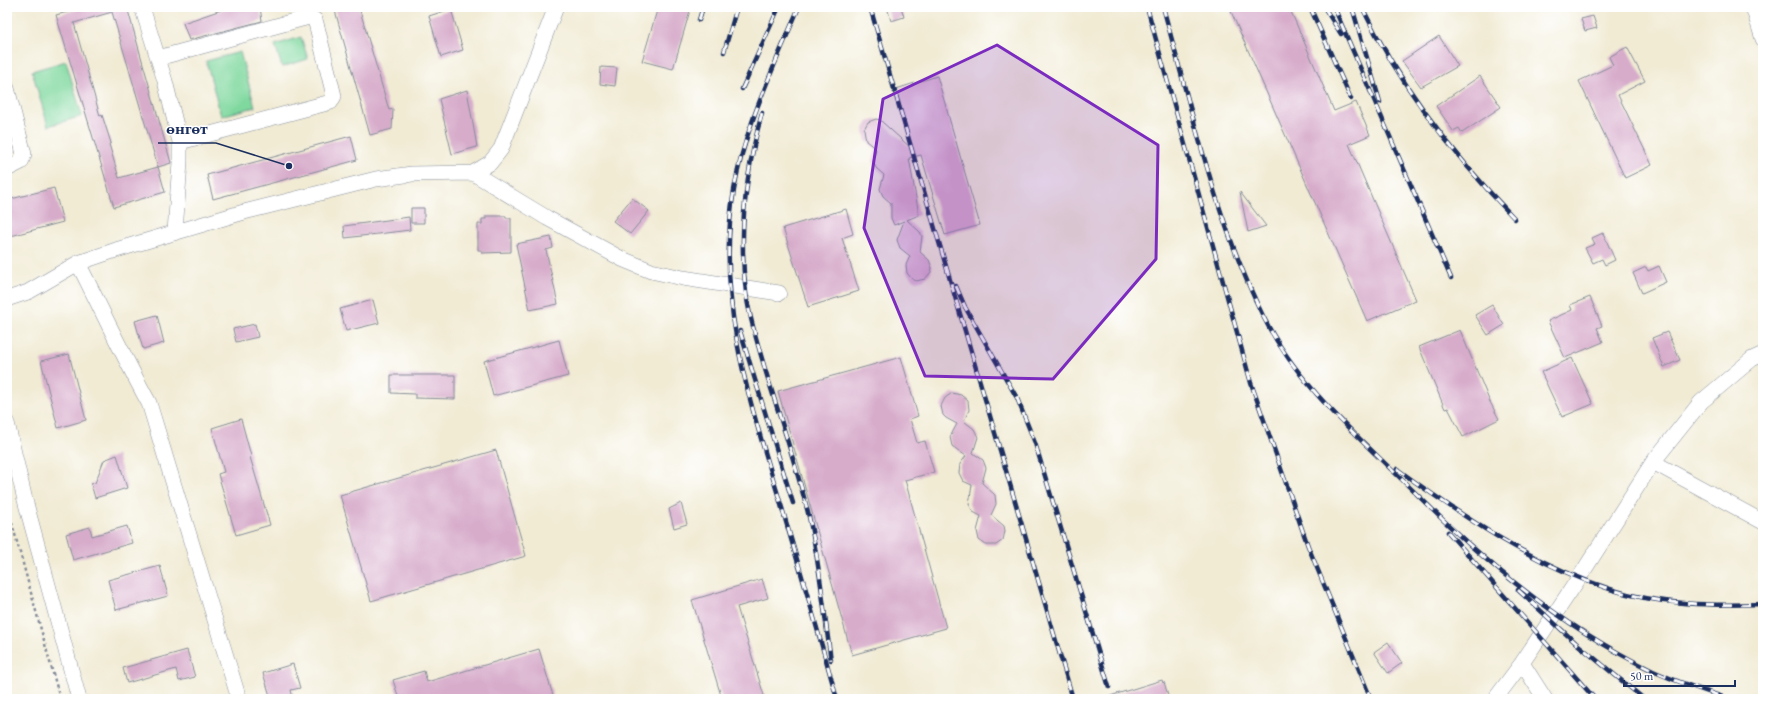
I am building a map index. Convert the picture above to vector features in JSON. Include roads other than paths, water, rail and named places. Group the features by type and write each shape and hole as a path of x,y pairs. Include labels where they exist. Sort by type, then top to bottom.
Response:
{"street":[{"path":"142,7 158,58 180,142 175,232"},
{"path":"7,299 28,292 78,263 175,232 259,208 376,179 412,174 473,173 490,163 501,150 556,7"},
{"path":"1753,7 1763,39"},
{"path":"158,58 309,16 315,20 317,27 334,96 331,102 180,142"},
{"path":"7,88 24,154 21,162 7,169"},
{"path":"473,173 554,222 622,259 651,271 683,278 779,293"},
{"path":"78,263 115,334 128,366 149,403 239,699"},
{"path":"1496,699 1579,578 1653,462 1701,402 1752,359 1763,354"},
{"path":"7,423 25,500 80,699"},
{"path":"1653,462 1763,522"},
{"path":"1522,663 1545,699"}],"railway":[{"path":"699,20 703,7"},
{"path":"724,52 737,7"},
{"path":"742,89 779,7"},
{"path":"799,7 761,97 745,143 734,190 729,232 729,272 732,312 748,391 837,699"},
{"path":"870,7 1073,699"},
{"path":"1147,7 1251,383 1308,546 1371,699"},
{"path":"1163,7 1206,164 1231,241 1263,316 1275,338 1304,379 1356,436 1451,528 1492,564 1535,598 1604,645 1628,658 1662,675 1728,699"},
{"path":"1310,7 1351,99"},
{"path":"1324,7 1341,34"},
{"path":"1334,7 1451,278"},
{"path":"1352,7 1380,102"},
{"path":"1362,7 1393,65 1430,119 1492,195 1515,219"},
{"path":"762,113 756,135 748,179 743,224 746,292 754,331 794,461 809,517 819,571 831,660"},
{"path":"956,286 965,307 1017,398 1035,443 1109,687"},
{"path":"740,331 793,503"},
{"path":"1397,469 1472,521 1525,552 1581,579 1628,594 1666,601 1725,605 1763,604"},
{"path":"1448,532 1595,699"},
{"path":"1518,590 1576,643 1644,699"}],"place":[{"name":"өнгөт","path":"289,166"}]}
